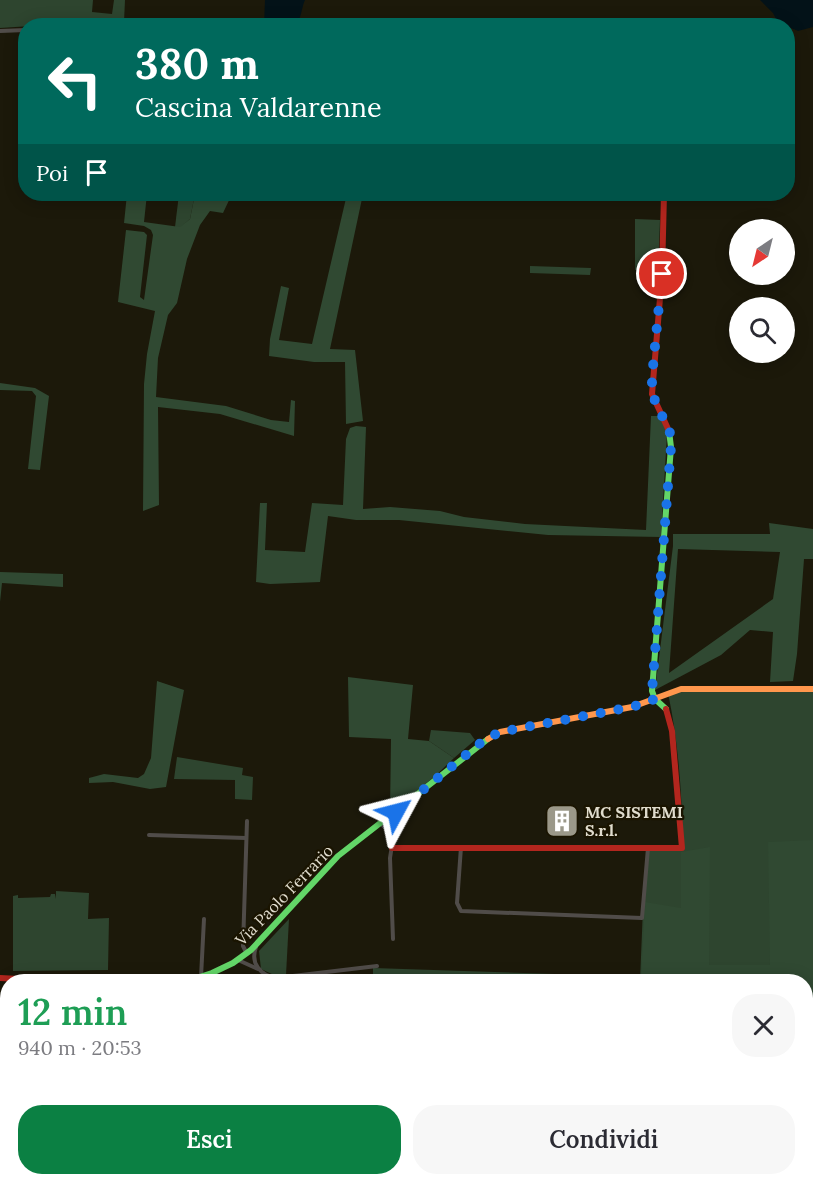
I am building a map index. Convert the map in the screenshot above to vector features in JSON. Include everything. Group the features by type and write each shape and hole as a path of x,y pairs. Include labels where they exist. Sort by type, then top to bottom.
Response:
{"street":[{"path":"0,31 18,30"},
{"path":"392,848 682,847 672,731 667,710 655,699 652,691 671,447 670,433 654,400 652,377 662,274 664,201"},
{"name":"Via Paolo Ferrario","path":"210,974 243,958 328,865 483,741 500,732 632,707 681,689 696,687 813,689"},
{"path":"391,816 394,827 390,858 393,939"},
{"path":"243,958 247,821"},
{"path":"381,824 389,831 393,839"},
{"path":"149,835 246,838"},
{"path":"461,847 457,903 461,911 642,918 648,848"},
{"path":"201,974 204,919"},
{"path":"254,959 257,945"},
{"path":"243,958 249,956 254,959 259,969"},
{"path":"243,958 265,974"},
{"path":"312,974 377,966"}],"green space":[{"path":"0,0 93,0 92,12 112,14 114,0 125,0 124,18 18,18 18,27 0,28"},
{"path":"126,201 146,201 144,222 180,227 190,219 194,201 229,201 223,213 210,211 200,225 187,259 177,303 168,315 158,358 156,397 226,406 271,420 289,422 291,400 295,401 294,436 220,414 158,407 159,505 143,511 144,384 155,311 118,302 126,230 144,232 147,235 140,297 144,300 153,235 151,230 144,226 124,223"},
{"path":"178,201 194,201 190,219 181,227 175,227"},
{"path":"345,201 362,201 330,349 355,350 363,421 346,424 345,362 314,362 269,356 270,339 281,286 289,288 279,340 312,344"},
{"path":"635,219 660,220 658,271 635,270"},
{"path":"530,266 591,268 590,275 530,273"},
{"path":"0,383 35,388 49,396 40,470 28,469 36,396 32,391 0,390"},
{"path":"651,416 660,416 667,434 661,537 548,535 399,520 356,520 328,516 320,582 270,584 256,582 260,503 267,503 265,550 305,552 312,503 343,505 346,439 350,428 366,427 363,509 390,507 440,511 464,517 525,524 646,530"},
{"path":"769,523 813,529 813,559 804,559 793,681 770,682 773,632 750,630 721,655 655,690 673,534 770,534","holes":["678,549 780,552 773,599 669,673"]},
{"path":"0,572 63,574 63,587 2,583 0,602"},
{"path":"348,677 413,685 408,739 429,741 454,758 390,812 391,739 349,737"},
{"path":"157,681 184,690 166,787 150,789 113,782 89,783 89,778 104,774 138,778 144,774 151,758"},
{"path":"680,689 813,689 813,974 640,974 643,908 649,849 683,850 679,771 668,693"},
{"path":"431,730 470,733 475,740 454,758 429,741"},
{"path":"177,757 243,768 242,775 253,777 252,800 235,799 235,780 174,779"},
{"path":"813,840 813,974 641,974 645,902 681,908 681,852 710,847 709,965 770,965 768,842"},
{"path":"56,891 89,893 88,919 109,918 108,970 13,971 13,896 18,895 18,898 50,897 51,894 55,894 56,899"},
{"path":"289,919 286,974 272,974 261,969 259,951"},
{"path":"373,968 555,974 373,974"}],"shaded area":[{"path":"265,0 305,0 299,18 264,18"},
{"path":"760,0 813,0 813,27 798,31 795,30 795,18 776,18"}],"traffic: fast":[{"path":"666,709 655,699 652,691 671,447 669,431"},
{"path":"209,974 233,963 251,950 338,856 488,739"}],"traffic: slow":[{"path":"488,739 500,732 632,707 681,689 813,689"}],"traffic: jam":[{"path":"664,201 662,274 652,394 669,431"},
{"path":"392,848 682,848 672,731 666,709"}],"place":[{"name":"MC SISTEMI S.r.l.","path":"562,821"}],"route":[{"path":"396,812 470,751 500,732 632,707 655,699 652,691 671,447 670,433 652,394 662,274"}]}
